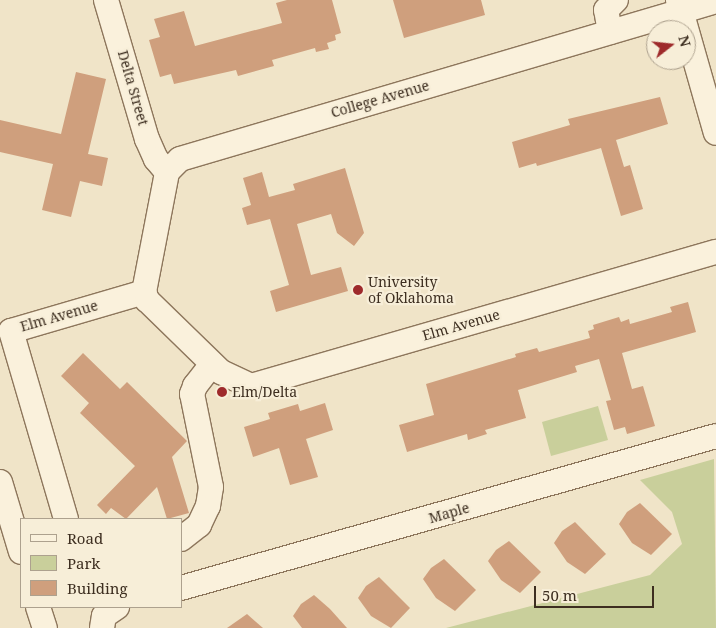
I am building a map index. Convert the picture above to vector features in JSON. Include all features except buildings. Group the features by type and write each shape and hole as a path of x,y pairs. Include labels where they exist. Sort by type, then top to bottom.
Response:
{"street":[{"name":"Delta Street","path":"106,0 147,139 156,159 167,172"},
{"path":"610,32 606,10 616,0"},
{"name":"College Avenue","path":"167,172 180,159 192,153 610,32 679,6 716,2"},
{"path":"679,6 716,133"},
{"path":"144,292 167,172"},
{"name":"Elm Avenue","path":"66,518 11,330 144,292 147,300 212,364 243,385 267,383 716,252"},
{"path":"182,538 199,526 208,506 212,487 192,394 195,386 212,364"},
{"name":"Maple","path":"182,588 716,436"},
{"path":"0,482 20,549"},
{"path":"38,608 45,628"},
{"path":"102,628 104,616 116,608"}],"green space":[{"path":"598,406 608,440 551,456 542,422"},
{"path":"714,459 716,628 446,628 650,575 682,544 672,512 640,480"}],"place":[{"name":"University of Oklahoma","path":"358,290"},
{"name":"Elm/Delta","path":"222,392"}]}
